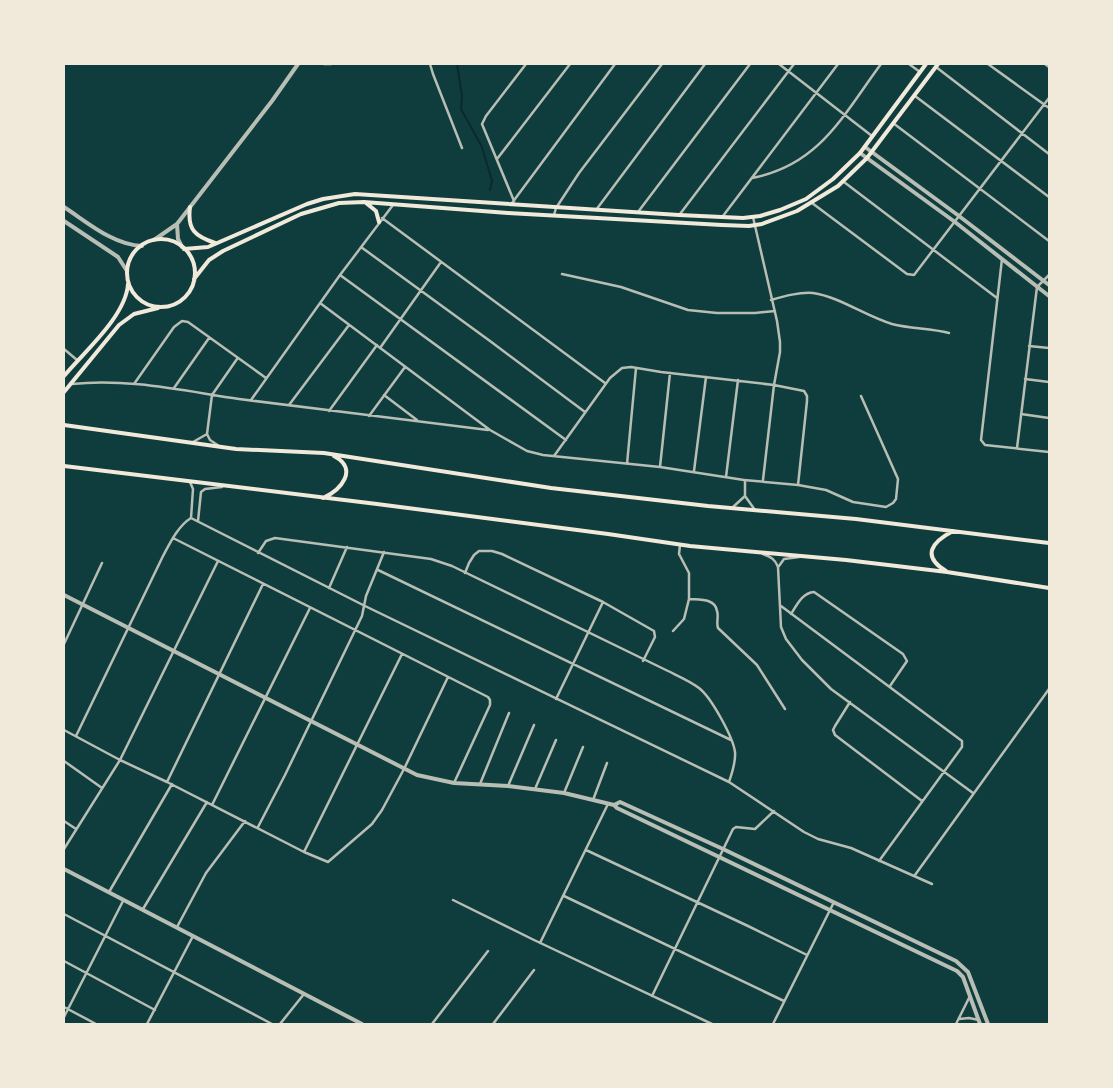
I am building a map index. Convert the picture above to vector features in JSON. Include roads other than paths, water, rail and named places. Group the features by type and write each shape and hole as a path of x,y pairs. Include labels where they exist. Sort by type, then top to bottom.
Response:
{"main road":[{"path":"183,248 201,249 286,212 323,199 355,194 513,203 556,208 753,217 780,210 806,199 834,179 865,147 926,64"},
{"path":"64,392 119,325 127,318 134,314 173,305 183,299 190,290 194,279 215,255 301,214 323,206 364,202 451,209 754,226 784,216 812,203 844,182 867,158 937,65"},
{"path":"451,209 454,200"},
{"path":"364,202 376,211 379,222"},
{"path":"190,207 191,229 200,237 215,243"},
{"path":"64,376 121,309 127,295 127,271 132,255 142,246 154,240 164,240 173,242 183,248 191,258 194,268 194,279"},
{"path":"128,282 135,296 147,305 162,308"},
{"path":"64,425 221,447 324,453 551,488 732,508 856,519 1049,543"},
{"path":"323,498 333,494 346,477 342,462 336,457 324,453"},
{"path":"64,466 234,486 680,545 846,560 947,572 1049,588"},
{"path":"947,572 937,566 932,551 935,542 953,531"}],"street":[{"path":"154,240 177,224 298,64"},
{"path":"324,64 331,64"},
{"path":"430,64 462,148"},
{"path":"513,203 497,159 483,129 483,121 526,64"},
{"path":"497,159 570,64"},
{"path":"513,203 615,64"},
{"path":"554,215 556,208 579,173 662,64"},
{"path":"596,210 705,64"},
{"path":"638,212 750,64"},
{"path":"779,64 872,136"},
{"path":"680,215 794,64"},
{"path":"723,217 838,64"},
{"path":"751,178 768,175 797,162 814,149 828,135 881,64"},
{"path":"909,64 920,72"},
{"path":"988,64 1049,108"},
{"path":"1044,64 1049,67"},
{"path":"937,65 1049,154"},
{"path":"914,95 1049,197"},
{"path":"812,203 902,271 912,276 1049,98"},
{"path":"894,123 1049,241"},
{"path":"865,147 1049,285"},
{"path":"860,153 954,222 1049,296"},
{"path":"844,182 997,298"},
{"path":"251,400 392,205"},
{"path":"64,207 121,242 142,246"},
{"path":"753,217 775,311 780,352 774,385 763,480"},
{"path":"382,218 606,383"},
{"path":"64,221 118,257 127,271"},
{"path":"177,224 178,239 183,248"},
{"path":"361,247 586,412"},
{"path":"1002,259 981,442 985,445 1049,452"},
{"path":"329,411 441,262"},
{"path":"562,274 621,287 688,310 717,313 775,311"},
{"path":"340,275 566,440"},
{"path":"1017,448 1037,287 1049,275"},
{"path":"771,300 792,294 813,294 828,298 891,324 949,332"},
{"path":"320,303 490,430 527,451 554,456 694,471 746,480 763,480 798,485 826,490 853,502 886,507 890,506 896,499 898,479 861,396"},
{"path":"134,384 174,327 180,322 185,321 266,378"},
{"path":"289,405 349,325"},
{"path":"173,388 209,338"},
{"path":"1029,346 1049,348"},
{"path":"64,349 77,360"},
{"path":"221,447 213,443 207,434 212,395 237,359"},
{"path":"554,456 606,383 618,371 626,367 738,380 804,391 807,396 798,485"},
{"path":"369,416 405,368"},
{"path":"627,464 636,368"},
{"path":"660,467 670,373"},
{"path":"694,471 706,377"},
{"path":"1025,379 1049,382"},
{"path":"726,477 738,380"},
{"path":"70,384 85,382 173,388 329,411 490,430"},
{"path":"384,395 418,421"},
{"path":"1021,414 1049,418"},
{"path":"191,443 207,434"},
{"path":"732,508 744,496 746,480"},
{"path":"76,736 173,538 191,518 193,489 190,482"},
{"path":"198,521 200,496 205,489 234,486"},
{"path":"744,496 755,510"},
{"path":"191,518 364,606 729,782 811,836 851,848 932,884"},
{"path":"173,538 488,697 490,705 454,783"},
{"path":"258,553 266,541 275,538 431,558 465,573 697,686 710,700 732,740 735,752 734,766 729,782"},
{"path":"673,631 684,619 689,599 689,573 679,554 680,545"},
{"path":"329,588 347,547"},
{"path":"465,573 474,555 479,551 492,551 516,560 603,602 654,631 655,637 643,660"},
{"path":"258,827 356,629 366,596 384,552"},
{"path":"763,554 774,558 778,568 781,627 786,639 816,674 831,689 974,793"},
{"path":"778,568 784,559 801,557"},
{"path":"64,849 120,760 218,561"},
{"path":"64,644 102,563"},
{"path":"378,570 732,740"},
{"path":"167,782 263,584"},
{"path":"790,614 803,597 810,592 818,594 840,609 906,658 905,666 890,686"},
{"path":"64,595 404,769 432,780 564,793 614,805 957,971 963,977 980,1022"},
{"path":"689,599 714,604 717,611 718,628 757,665 785,709"},
{"path":"556,698 603,602"},
{"path":"781,606 962,741 962,747 880,861"},
{"path":"212,805 310,608"},
{"path":"304,852 402,653"},
{"path":"64,730 324,862 331,860 372,824 382,810 448,677"},
{"path":"914,875 1049,688"},
{"path":"850,702 834,726 835,736 922,801"},
{"path":"480,784 509,713"},
{"path":"508,786 534,725"},
{"path":"535,790 556,740"},
{"path":"564,793 583,747"},
{"path":"64,761 102,788"},
{"path":"593,800 607,763"},
{"path":"109,892 172,784"},
{"path":"144,909 207,802"},
{"path":"614,805 620,802 722,848 959,963 968,972 988,1024"},
{"path":"540,943 608,804"},
{"path":"652,996 722,848 736,827 755,829 774,811"},
{"path":"64,820 76,829"},
{"path":"177,927 206,873 245,821"},
{"path":"586,850 807,955"},
{"path":"64,869 362,1024"},
{"path":"564,896 784,1001"},
{"path":"64,1017 124,900"},
{"path":"453,900 712,1024"},
{"path":"774,1024 834,902"},
{"path":"64,914 104,937 272,1024"},
{"path":"147,1024 193,936"},
{"path":"432,1024 488,951"},
{"path":"64,961 155,1010"},
{"path":"493,1024 534,970"},
{"path":"280,1024 305,993"},
{"path":"956,1024 970,995"},
{"path":"64,1007 96,1024"},
{"path":"976,1011 982,1008"},
{"path":"958,1020 969,1018 980,1022"}],"waterway":[{"path":"457,64 462,96 461,109 482,147 492,181 490,190"}]}
